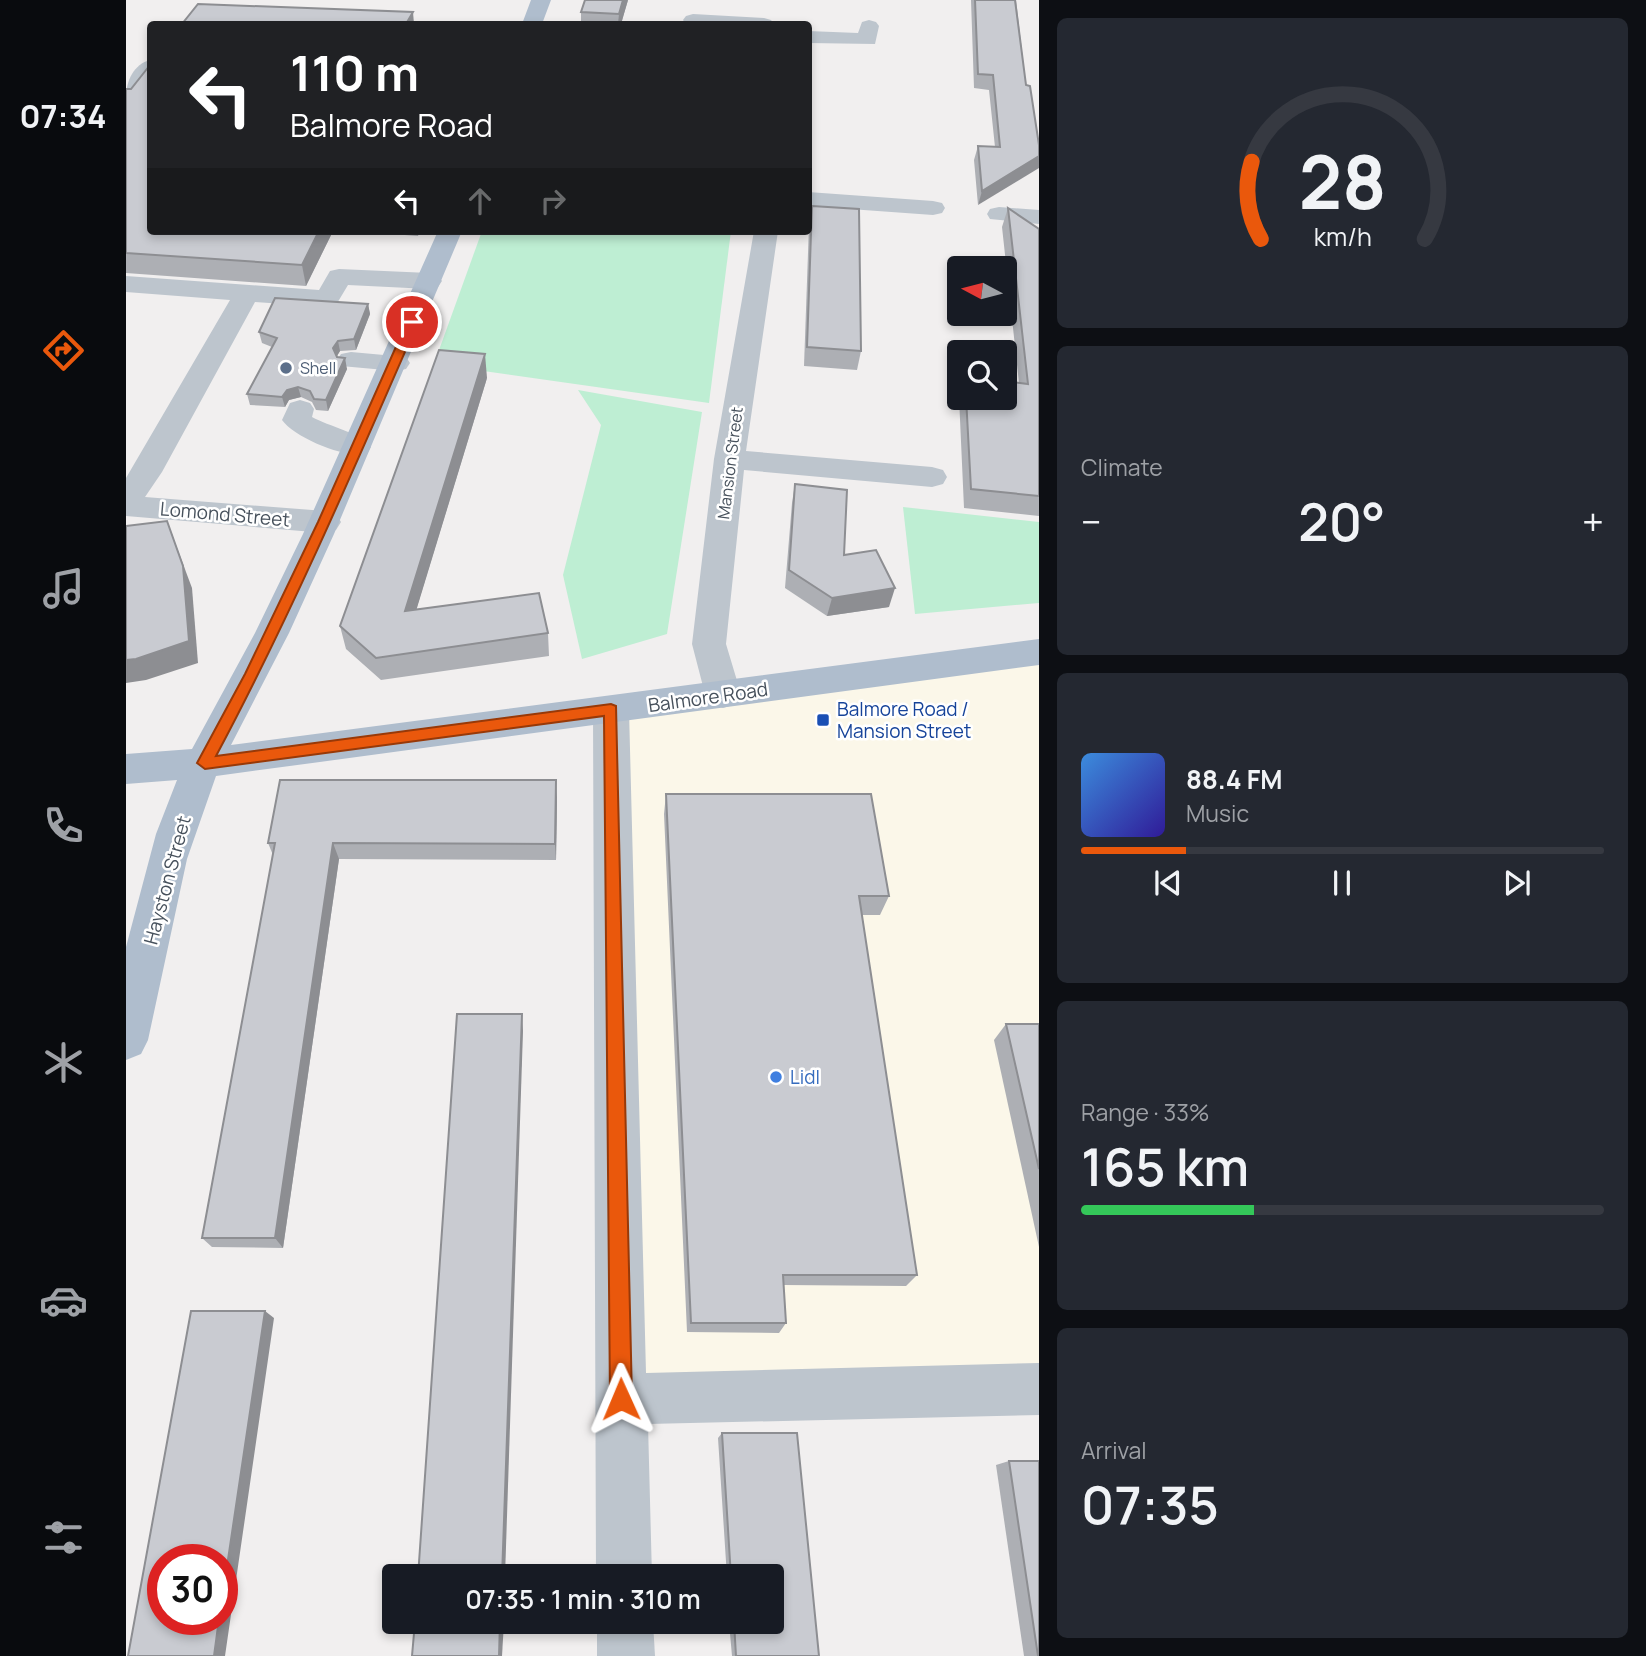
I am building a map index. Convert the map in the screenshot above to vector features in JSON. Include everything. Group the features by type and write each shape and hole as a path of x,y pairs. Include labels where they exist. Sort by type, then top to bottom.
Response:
{"main road":[{"path":"533,21 541,0"},
{"name":"Hayston Street","path":"126,1040 176,832 205,763 252,674 325,522 356,447 396,363 448,235"},
{"name":"Balmore Road","path":"126,769 205,763 1039,652"}],"street":[{"path":"693,20 711,21"},
{"path":"812,37 868,40 869,26"},
{"path":"126,90 130,91 147,70"},
{"path":"812,199 933,208"},
{"path":"999,214 1039,218"},
{"name":"Mansion Street","path":"723,694 709,643 729,459 765,235"},
{"path":"126,284 327,299 339,277 429,281"},
{"path":"126,500 147,472 247,293"},
{"path":"351,360 396,363"},
{"path":"300,409 297,420 318,433 356,447"},
{"path":"729,459 932,477"},
{"name":"Lomond Street","path":"126,506 325,522"},
{"path":"611,710 624,1564"},
{"path":"621,1399 1039,1389"},
{"path":"625,1634 626,1656"}],"shaded area":[{"path":"1039,641 1039,1389 645,1399 623,704"}],"green space":[{"path":"481,235 730,235 709,403 434,364"},
{"path":"578,390 702,412 667,634 582,659 563,575 601,425"},
{"path":"903,507 1039,522 1039,603 915,614"}],"building":[{"path":"585,0 623,0 619,14 581,12"},
{"path":"975,0 1015,0 1026,85 1030,86 1039,145 1039,156 982,191 978,146 1000,147 993,75 978,74"},
{"path":"198,4 413,12 408,21 184,21"},
{"path":"147,69 147,235 317,235 302,265 126,253 126,89 131,89"},
{"path":"812,206 859,209 861,351 807,347"},
{"path":"1008,208 1039,229 1039,496 971,489 967,410 1017,410 1017,383 1028,384 1017,287 1017,256 1013,256"},
{"path":"275,298 368,304 354,339 338,341 333,348 337,357 345,358 326,400 314,399 310,391 298,387 287,390 282,397 247,394 277,338 259,332"},
{"path":"439,350 485,354 405,611 539,593 548,633 376,658 340,626"},
{"path":"795,484 847,490 844,555 876,550 895,588 832,598 789,570"},
{"path":"167,521 183,566 189,641 126,660 126,526"},
{"path":"280,780 556,780 555,844 333,843 275,1238 202,1238 275,843 268,843"},
{"name":"Lidl","path":"666,794 871,794 889,896 859,896 917,1275 783,1275 786,1323 691,1323"},
{"path":"457,1014 522,1014 502,1564 419,1564"},
{"path":"1006,1024 1039,1024 1039,1169"},
{"path":"191,1311 265,1311 230,1544 148,1544"},
{"path":"722,1433 797,1433 819,1656 736,1656 735,1634 784,1634 784,1564 730,1564"},
{"path":"1009,1461 1039,1461 1039,1656 1038,1656"},
{"path":"147,1552 147,1635 217,1635 214,1656 128,1656"},
{"path":"414,1634 500,1634 499,1656 412,1656"}],"place":[{"name":"Shell","path":"286,368"},
{"name":"Balmore Road / Mansion Street","path":"823,720"},
{"name":"Lidl","path":"776,1077"}],"route":[{"path":"412,322 394,369 356,447 325,522 252,674 205,763 611,710 621,1399"}]}
